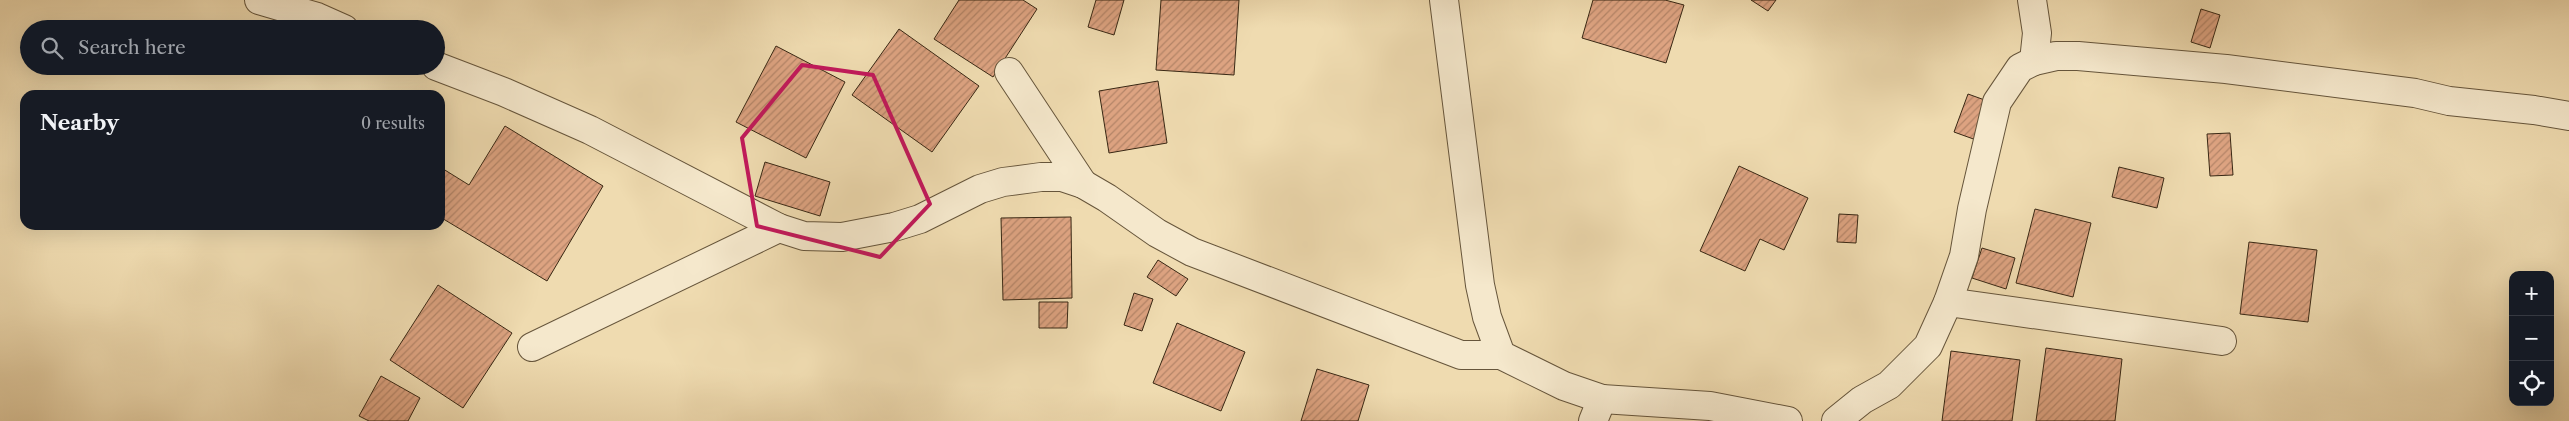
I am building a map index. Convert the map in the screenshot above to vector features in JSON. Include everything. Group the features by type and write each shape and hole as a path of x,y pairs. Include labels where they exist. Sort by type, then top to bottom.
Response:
{"street":[{"path":"259,0 324,20"},
{"path":"1444,0 1480,285 1487,317 1501,355"},
{"path":"2032,0 2037,33 2034,61"},
{"path":"1836,421 1862,400 1888,385 1928,346 1948,302 1964,256 1972,209 1997,102 2020,68 2034,61 2056,56 2078,56 2226,69 2415,93 2448,101 2534,110 2569,116"},
{"path":"445,69 504,92 590,130 779,228 804,236 842,237 894,227 920,219 980,190 1003,182 1042,177 1062,178 1083,184 1107,198 1157,233 1192,252 1461,355 1501,355 1564,386 1597,410 1710,406 1788,421"},
{"path":"1009,72 1083,184"},
{"path":"532,347 779,228"},
{"path":"1948,302 2222,341"}],"highlighted area":[{"path":"802,65 873,75 930,204 880,257 757,226 742,138"}],"building":[{"path":"959,0 1023,0 1037,9 993,77 934,39"},
{"path":"1096,0 1124,0 1114,35 1088,27"},
{"path":"1161,0 1239,0 1234,75 1156,70"},
{"path":"1593,0 1665,0 1684,5 1666,63 1582,38"},
{"path":"1751,0 1776,0 1768,11"},
{"path":"2201,9 2220,15 2210,48 2191,42"},
{"path":"899,29 979,86 932,152 852,95"},
{"path":"776,46 845,82 806,158 736,122"},
{"path":"1158,81 1167,143 1109,153 1099,91"},
{"path":"1968,94 1993,103 1979,141 1954,132"},
{"path":"505,126 603,186 547,281 445,220 445,170 469,185"},
{"path":"2230,133 2233,175 2210,176 2207,134"},
{"path":"765,162 830,182 820,216 755,196"},
{"path":"1739,166 1808,198 1784,250 1760,239 1745,271 1700,251"},
{"path":"2119,167 2164,178 2157,208 2112,197"},
{"path":"2035,209 2091,223 2073,297 2016,283"},
{"path":"1839,214 1858,215 1856,243 1837,242"},
{"path":"1071,217 1072,298 1003,300 1001,218"},
{"path":"2249,242 2317,250 2308,322 2240,314"},
{"path":"1982,248 2015,258 2006,289 1972,278"},
{"path":"1158,260 1188,279 1176,296 1147,277"},
{"path":"438,285 512,333 463,408 390,360"},
{"path":"1134,293 1153,299 1142,331 1124,325"},
{"path":"1039,302 1068,302 1067,328 1039,328"},
{"path":"1177,323 1245,352 1221,411 1153,383"},
{"path":"2046,348 2122,359 2115,421 2036,421"},
{"path":"1951,351 2020,360 2012,421 1942,421"},
{"path":"1317,369 1369,385 1358,421 1301,421"},
{"path":"381,376 420,398 408,421 369,421 359,416"}]}
